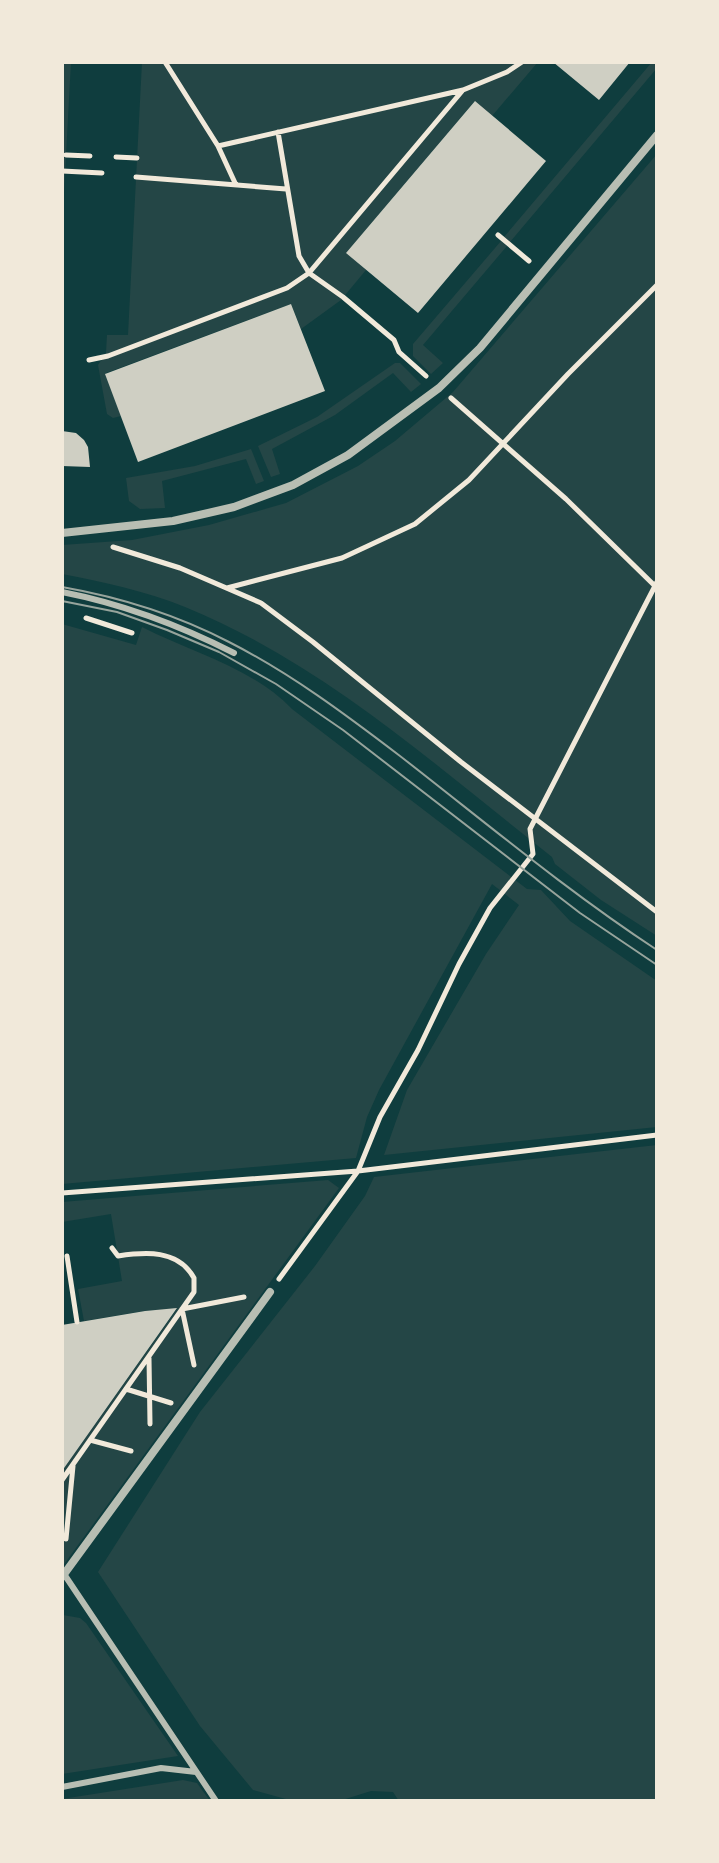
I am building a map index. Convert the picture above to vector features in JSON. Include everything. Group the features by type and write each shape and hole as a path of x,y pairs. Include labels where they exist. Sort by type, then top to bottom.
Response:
{"street":[{"path":"62,533 173,521 234,507 274,493 348,455 439,388 480,348 657,135"},
{"path":"63,1576 270,1292"}],"lane":[{"path":"62,592 92,598 174,624 234,653"},
{"path":"63,1576 216,1801"},
{"path":"62,1787 161,1768 196,1772"}],"path":[{"path":"165,62 218,146 236,185"},
{"path":"218,146 463,90 507,72 522,62"},
{"path":"89,360 108,356 287,288 309,273 463,90"},
{"path":"182,1309 270,1292 358,1171 380,1117 418,1050 459,964 490,908 533,854 530,829 656,586 566,499 399,352 394,340 309,273 299,256 278,132"},
{"path":"66,155 90,156"},
{"path":"116,157 137,158"},
{"path":"62,171 102,173"},
{"path":"136,177 286,189"},
{"path":"498,235 529,261"},
{"path":"226,588 342,558 415,524 469,480 657,285"},
{"path":"109,545 180,568 261,603 657,912"},
{"path":"77,615 132,633"},
{"path":"62,1193 358,1171 657,1135"},
{"path":"62,1480 194,1292 190,1271 182,1264 150,1252 118,1256 112,1248"},
{"path":"67,1256 77,1322"},
{"path":"182,1309 199,1389"},
{"path":"90,1440 149,1456 149,1356"},
{"path":"126,1389 185,1408"},
{"path":"63,1576 73,1465"}],"shaded area":[{"path":"62,62 71,62 62,230"},
{"path":"142,62 538,62 492,116 474,102 347,252 366,270 341,300 301,329 291,304 106,373 121,416 113,418 107,414 98,365 106,353 107,335 128,335"},
{"path":"652,62 657,62 657,68 510,242 504,237"},
{"path":"657,154 657,936 601,900 422,753 331,687 236,630 185,607 140,592 62,574 62,545 132,540 209,525 286,503 358,466 395,441 453,392"},
{"path":"501,241 507,246 423,345 443,363 431,374 413,356 413,344"},
{"path":"395,363 400,363 421,384 411,392 393,373 335,415 272,449 280,474 271,477 258,446 317,417"},
{"path":"251,449 264,481 256,484 246,459 162,481 165,508 140,509 129,501 126,478 195,466"},
{"path":"62,624 136,645 142,627 259,682 527,889 541,890 570,921 657,981 657,1127 384,1155 407,1090 486,954 519,905 492,884 379,1090 367,1117 356,1158 62,1184"},
{"path":"657,1145 657,1801 399,1801 393,1792 371,1791 339,1801 293,1801 253,1790 200,1726 98,1572 200,1412 315,1266 365,1196 374,1177"},
{"path":"328,1180 339,1188 62,1567 62,1471 177,1309 84,1321 78,1289 122,1281 111,1214 62,1222 62,1202"},
{"path":"63,1615 80,1618 86,1623 178,1756 62,1774"},
{"path":"183,1780 197,1783 210,1801 62,1801 62,1799"}],"building":[{"path":"553,62 630,62 599,100"},
{"path":"475,101 546,161 418,313 346,253"},
{"path":"291,304 325,391 138,462 105,374"},
{"path":"62,431 76,433 84,440 90,467 62,466"},
{"path":"177,1308 62,1471 62,1325"}],"tram line":[{"path":"62,587 168,615 209,632 274,667 359,725 559,880 657,950"},
{"path":"62,601 117,612 167,630 219,652 276,684 343,730 580,913 657,965"}]}
